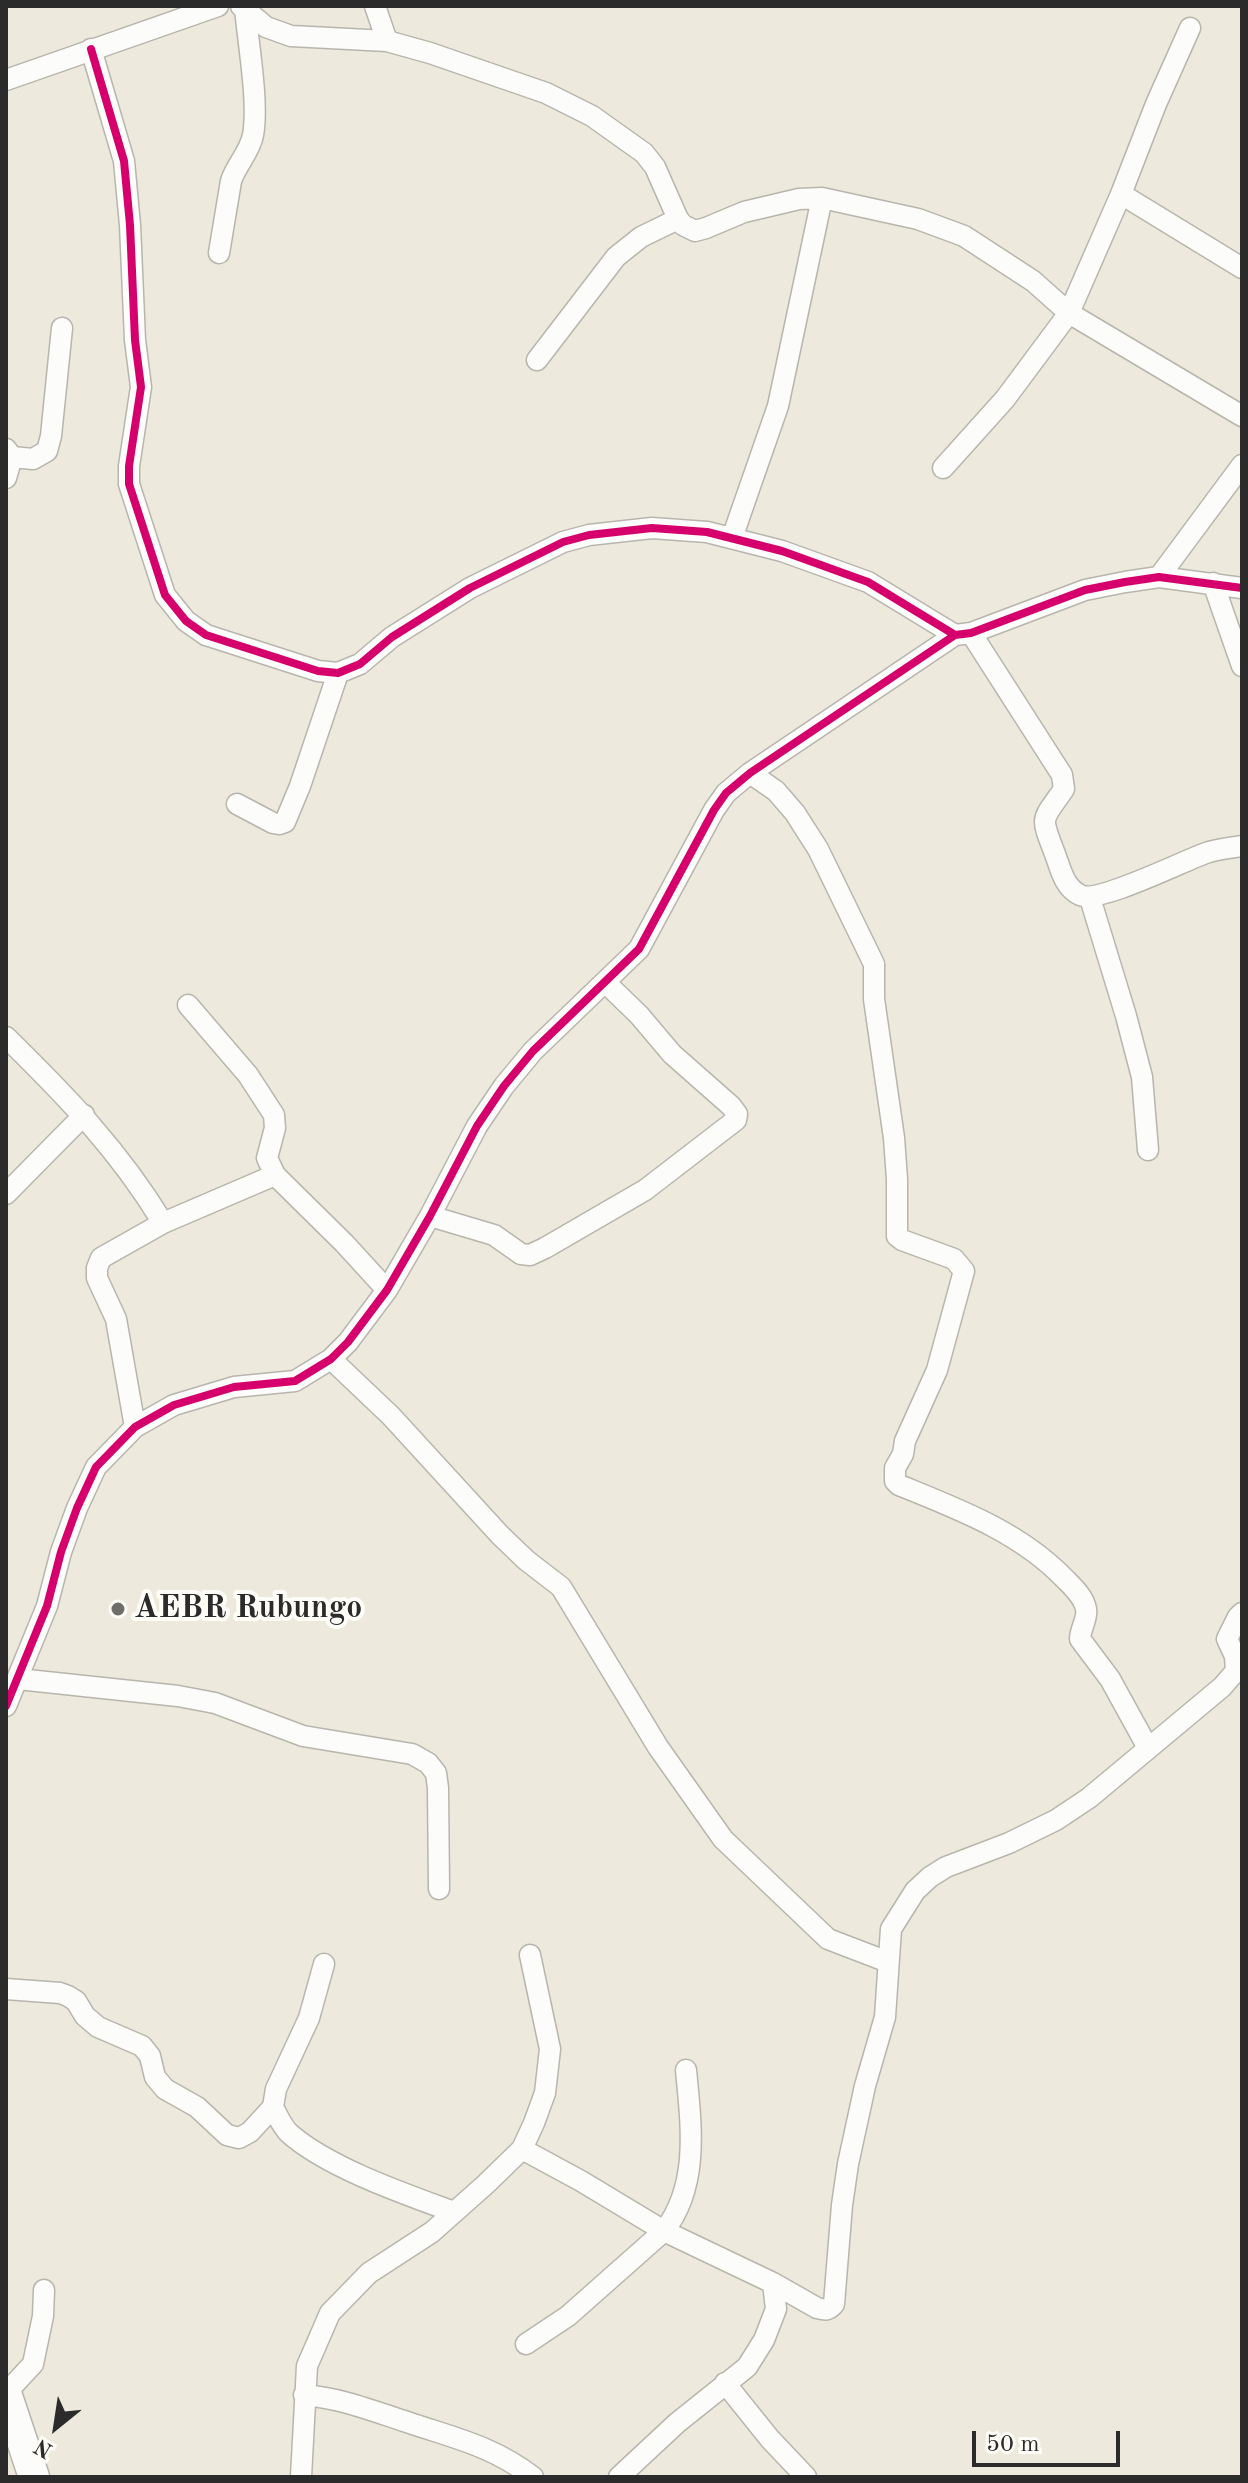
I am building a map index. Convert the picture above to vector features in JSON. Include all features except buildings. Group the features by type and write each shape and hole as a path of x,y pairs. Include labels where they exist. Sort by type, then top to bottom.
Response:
{"main road":[{"path":"6,2393 34,2477"}],"street":[{"path":"6,80 218,6"},
{"path":"375,6 387,41"},
{"path":"243,7 266,27 291,36 387,41 546,93 592,116 644,153 655,167 678,219 695,231 744,212 799,199 822,198 918,219 964,236 1033,281 1069,313 1242,416"},
{"path":"219,253 231,181 253,135 254,102 243,7"},
{"path":"943,468 1005,399 1069,313 1190,28"},
{"path":"91,49 124,161 130,225 135,340 141,387 129,484 165,595 186,621 206,635 318,671 338,673 360,664 392,637 470,588 563,542 589,535 652,528 707,532 782,551 868,582 963,634 1062,775 1064,789 1046,813 1044,825 1067,885 1081,895 1090,898 1210,851 1242,846"},
{"path":"1121,194 1242,268"},
{"path":"732,538 778,406 822,198"},
{"path":"537,360 616,257 641,237 678,219"},
{"path":"6,478 9,453 33,459 47,451 62,328"},
{"path":"1159,577 1242,465"},
{"path":"6,1706 47,1606 61,1552 77,1508 96,1467 135,1427 174,1405 234,1387 295,1381 331,1359 348,1342 387,1290 477,1126 504,1086 541,1043 606,983 648,936 726,793 750,773 963,634 1085,590 1159,577 1242,588"},
{"path":"1213,583 1242,666"},
{"path":"237,804 273,823 285,822 338,673"},
{"path":"750,773 776,791 795,813 818,849 874,964 874,999 894,1138 897,1236 954,1259 964,1271 937,1370 905,1441 903,1454 895,1468 895,1481 971,1514 1021,1542 1056,1569 1078,1592 1086,1609 1080,1639 1110,1679 1148,1748"},
{"path":"1090,898 1142,1077 1148,1150"},
{"path":"430,1216 494,1235 521,1254 530,1255 645,1190 736,1120 737,1114 731,1106 672,1054 606,983"},
{"path":"188,1005 248,1075 274,1115 275,1128 267,1158 275,1175 387,1290"},
{"path":"6,1037 84,1115 137,1181 163,1223"},
{"path":"6,1194 84,1115"},
{"path":"135,1427 116,1319 97,1278 101,1258 163,1223 275,1175"},
{"path":"331,1359 391,1416 500,1535 561,1587 658,1747 723,1839 828,1939 888,1962"},
{"path":"522,2149 664,2231 773,2283 817,2308 825,2310 834,2304 846,2177 865,2086 885,2017 891,1929 915,1891 930,1877 946,1867 1009,1843 1056,1820 1089,1798 1222,1687 1236,1671 1235,1656 1227,1639 1242,1613"},
{"path":"18,1679 178,1696 215,1703 303,1736 412,1754 428,1763 436,1773 439,1889"},
{"path":"301,2477 307,2366 330,2313 369,2273 432,2232 522,2149 545,2093 550,2049 530,1955"},
{"path":"6,1989 60,1993 76,2001 85,2016 98,2027 142,2046 150,2056 155,2077 165,2089 197,2107 227,2135 239,2138 250,2132 273,2107 276,2089 309,2018 324,1964"},
{"path":"526,2344 568,2316 673,2220 683,2199 690,2169 691,2126 686,2070"},
{"path":"273,2107 287,2132 324,2157 454,2212"},
{"path":"619,2477 677,2423 747,2367 764,2340 776,2309 773,2283"},
{"path":"6,2393 33,2364 43,2316 44,2290"},
{"path":"725,2383 770,2439 806,2477"},
{"path":"304,2395 350,2402 485,2447 533,2477"}],"cycle path":[{"path":"91,49 124,161 130,225 135,340 141,387 129,484 165,595 186,621 206,635 318,671 338,673 360,664 392,637 470,588 563,542 589,535 652,528 707,532 782,551 868,582 955,635"},
{"path":"6,1706 47,1606 61,1552 77,1508 96,1467 135,1427 174,1405 234,1387 295,1381 331,1359 348,1342 387,1290 477,1126 504,1086 533,1051 639,949 726,793 750,773 955,635 971,633 1085,590 1125,582 1159,577 1242,588"}],"place":[{"name":"AEBR Rubungo","path":"118,1609"}]}
